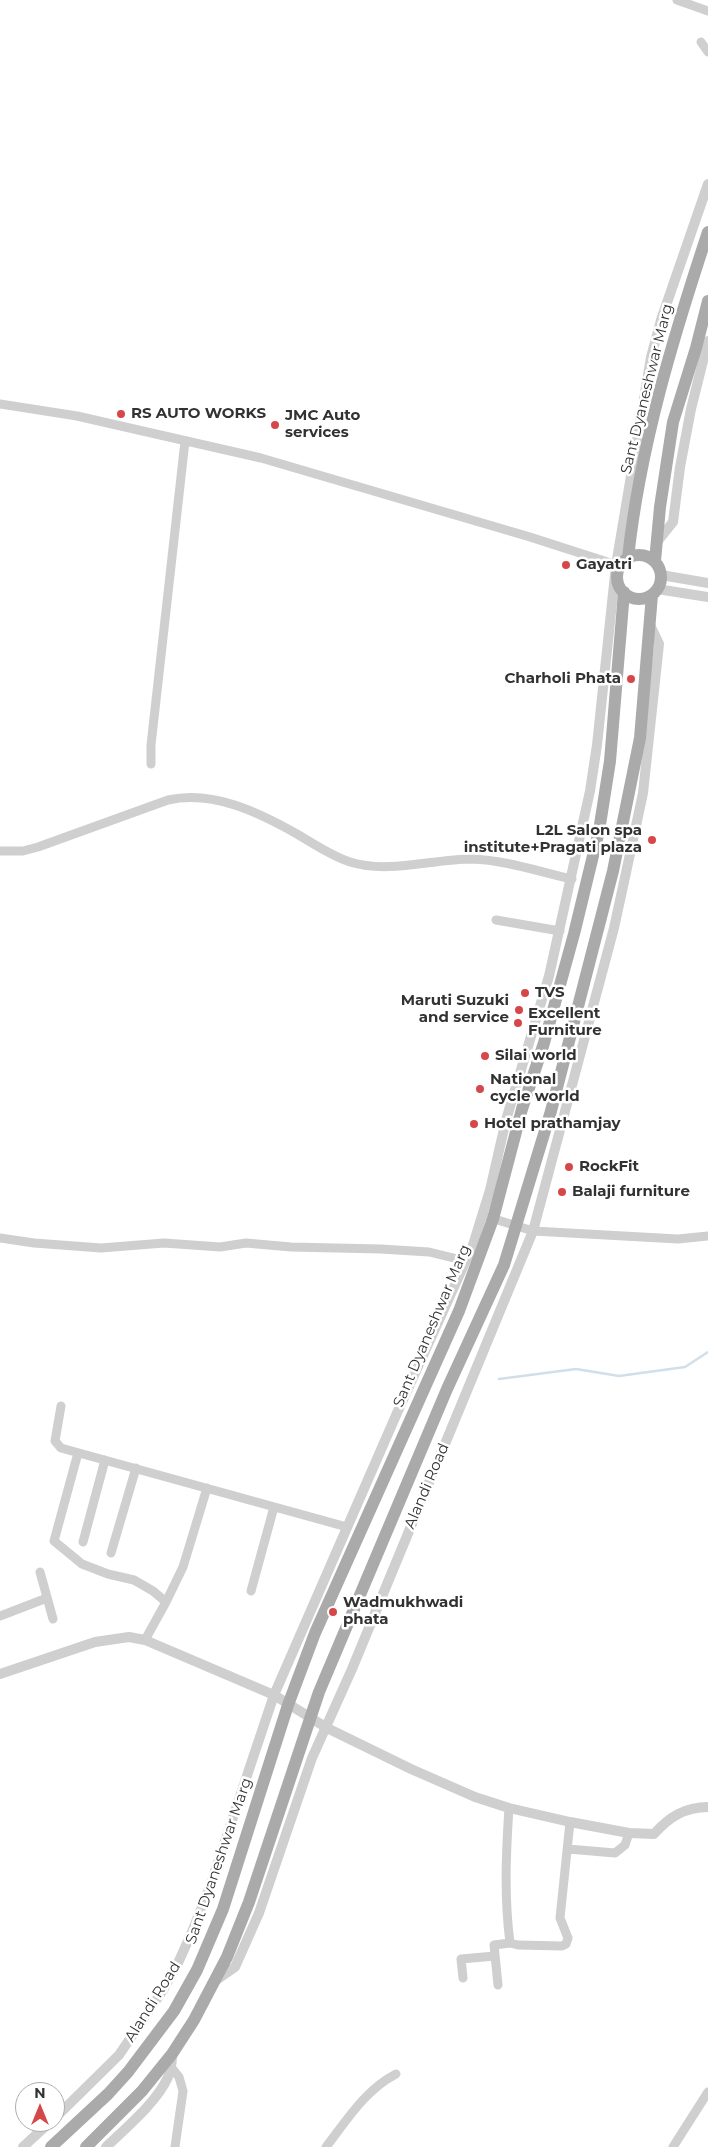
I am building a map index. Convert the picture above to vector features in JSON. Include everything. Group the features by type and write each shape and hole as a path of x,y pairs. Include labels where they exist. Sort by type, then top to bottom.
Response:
{"main road":[{"name":"Sant Dyaneshwar Marg","path":"51,2147 108,2094 128,2072 164,2025 185,1993 201,1961 223,1909 288,1705 315,1632 459,1311 487,1217 544,1044 574,934 599,831 610,762 624,592 618,582 617,575 622,563 670,350 708,232"},
{"path":"87,2147 142,2092 172,2054 215,1982 249,1902 319,1692 447,1389 504,1265 551,1111 613,871 640,738 650,624 655,592 661,575 655,561 656,542 673,422 696,348 708,301"},
{"path":"622,563 642,555 655,561"},
{"path":"624,592 638,599 655,592"}],"street":[{"path":"677,0 708,11"},
{"path":"702,42 708,52"},
{"name":"Alandi Road","path":"65,2108 119,2054 163,1990 178,1963 205,1900 274,1695 346,1527 487,1217 490,1190 506,1120 560,932 598,746 651,357 661,320 708,184"},
{"path":"656,542 673,522 680,467 691,408 708,341"},
{"path":"0,404 84,418 261,458 622,563"},
{"path":"151,764 152,736 185,441"},
{"path":"661,575 708,583"},
{"path":"655,592 708,597"},
{"name":"Alandi Road","path":"215,1982 235,1967 240,1959 269,1888 312,1758 327,1728 533,1231 614,928 643,793 659,644 650,624"},
{"path":"0,851 23,851 38,847 168,800 200,797 217,799 237,806 284,827 326,852 352,863 389,866 483,860 572,879"},
{"path":"496,920 560,932"},
{"path":"487,1217 518,1222 533,1231 678,1238 708,1236"},
{"path":"0,1238 34,1243 101,1248 164,1243 220,1247 246,1243 310,1248 381,1249 429,1252 466,1261"},
{"path":"61,1406 55,1442 61,1448 346,1527"},
{"path":"78,1453 54,1541 82,1564 108,1574 134,1580 153,1591 166,1602"},
{"path":"83,1542 105,1460"},
{"path":"112,1553 136,1468"},
{"path":"145,1640 166,1602 182,1567 207,1488"},
{"path":"250,1591 274,1507"},
{"path":"40,1572 53,1619"},
{"path":"0,1616 47,1598"},
{"path":"0,1674 95,1642 128,1637 145,1640 274,1695 327,1728 443,1783 475,1797 509,1808 629,1833 654,1834 672,1817 695,1808 708,1807"},
{"path":"509,1808 505,1891 510,1943"},
{"path":"498,1985 494,1945 510,1943 518,1945 562,1946 566,1944 568,1938 560,1918 570,1822"},
{"path":"568,1849 615,1853 625,1846 629,1833"},
{"path":"464,1978 461,1959 495,1956"},
{"path":"106,2147 154,2098 168,2077 172,2054"},
{"path":"171,2068 179,2077 183,2091 175,2147"},
{"path":"326,2147 366,2095 376,2085 396,2074"},
{"path":"673,2147 708,2092"},
{"path":"23,2147 39,2132"}],"waterway":[{"path":"499,1379 576,1369 619,1376 685,1367 708,1352"}],"place":[{"name":"RS AUTO WORKS","path":"121,414"},
{"name":"JMC Auto services","path":"275,425"},
{"name":"Gayatri","path":"566,565"},
{"name":"Charholi Phata","path":"631,679"},
{"name":"L2L Salon spa institute+Pragati plaza","path":"652,840"},
{"name":"TVS","path":"525,993"},
{"name":"Maruti Suzuki and service","path":"519,1010"},
{"name":"Excellent Furniture","path":"518,1023"},
{"name":"Silai world","path":"485,1056"},
{"name":"National cycle world","path":"480,1089"},
{"name":"Hotel prathamjay","path":"474,1124"},
{"name":"RockFit","path":"569,1167"},
{"name":"Balaji furniture","path":"562,1192"},
{"name":"Wadmukhwadi phata","path":"333,1612"}]}
